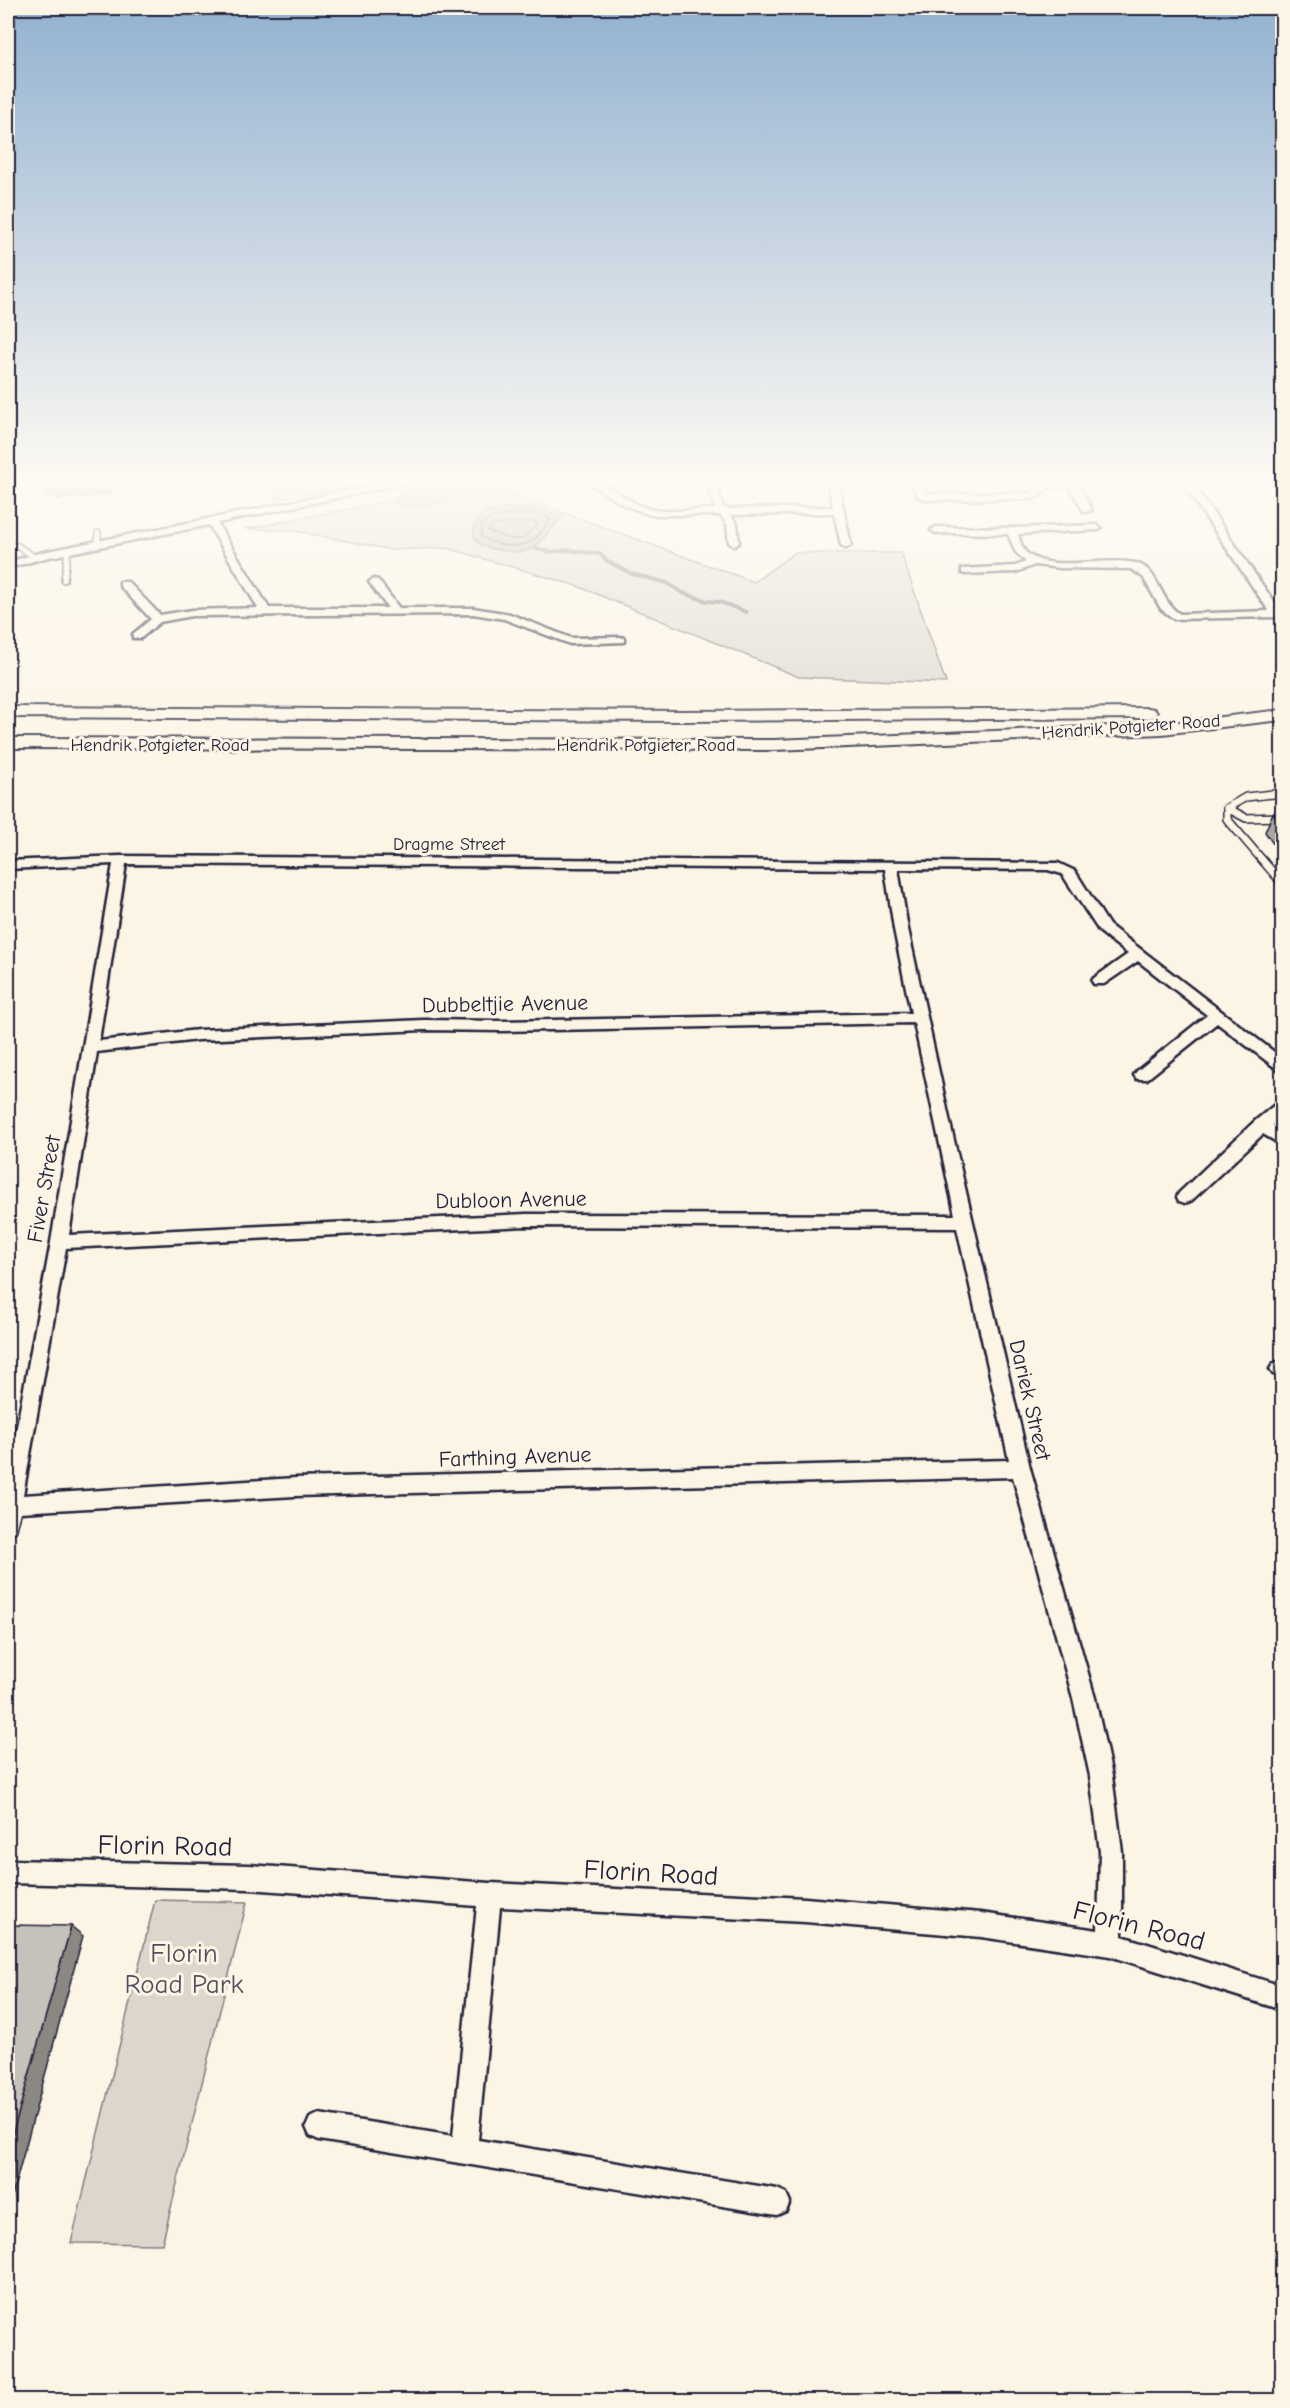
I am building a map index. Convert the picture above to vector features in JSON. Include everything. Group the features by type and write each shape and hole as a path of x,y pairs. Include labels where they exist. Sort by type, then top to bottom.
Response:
{"main road":[{"name":"Hendrik Potgieter Road","path":"8,712 696,716 1282,713"},
{"name":"Hendrik Potgieter Road","path":"8,743 774,745 1162,729 1282,713"}],"street":[{"path":"131,591 157,619"},
{"path":"254,591 265,610"},
{"path":"381,591 396,611"},
{"path":"1157,591 1173,616 1202,618 1280,615"},
{"path":"1263,591 1280,615"},
{"path":"138,636 157,619 205,611 473,611 494,614 570,641 620,640"},
{"name":"Dragme Street","path":"8,866 120,860 1048,866 1060,868 1073,876 1088,906 1104,928 1282,1065"},
{"name":"Fiver Street","path":"8,1525 59,1242 120,860"},
{"name":"Dariek Street","path":"891,866 942,1123 1020,1468 1084,1698 1101,1776 1111,1852 1110,1944"},
{"path":"1099,981 1138,954"},
{"path":"1142,1075 1217,1015"},
{"name":"Dubbeltjie Avenue","path":"91,1047 198,1035 413,1026 920,1018"},
{"path":"1185,1197 1282,1107"},
{"path":"1261,1125 1282,1139"},
{"name":"Dubloon Avenue","path":"59,1242 526,1220 965,1222"},
{"name":"Farthing Avenue","path":"11,1504 295,1487 1020,1468"},
{"name":"Florin Road","path":"8,1872 249,1878 490,1895 805,1910 981,1925 1110,1944 1282,1998"},
{"path":"464,2151 490,1895"},
{"path":"319,2127 777,2202"}],"lane":[{"path":"1282,794 1256,794 1236,800 1227,808 1227,819 1282,883"},
{"path":"1227,808 1239,818 1246,820 1282,817"}],"green space":[{"path":"590,591 914,591 946,683 799,677"},
{"name":"Florin Road Park","path":"155,1900 247,1902 162,2244 71,2243"}],"building":[{"path":"1282,811 1282,827 1273,813"},
{"path":"8,1925 71,1926 8,2150"}],"waterway":[{"path":"680,591 746,612"}]}
